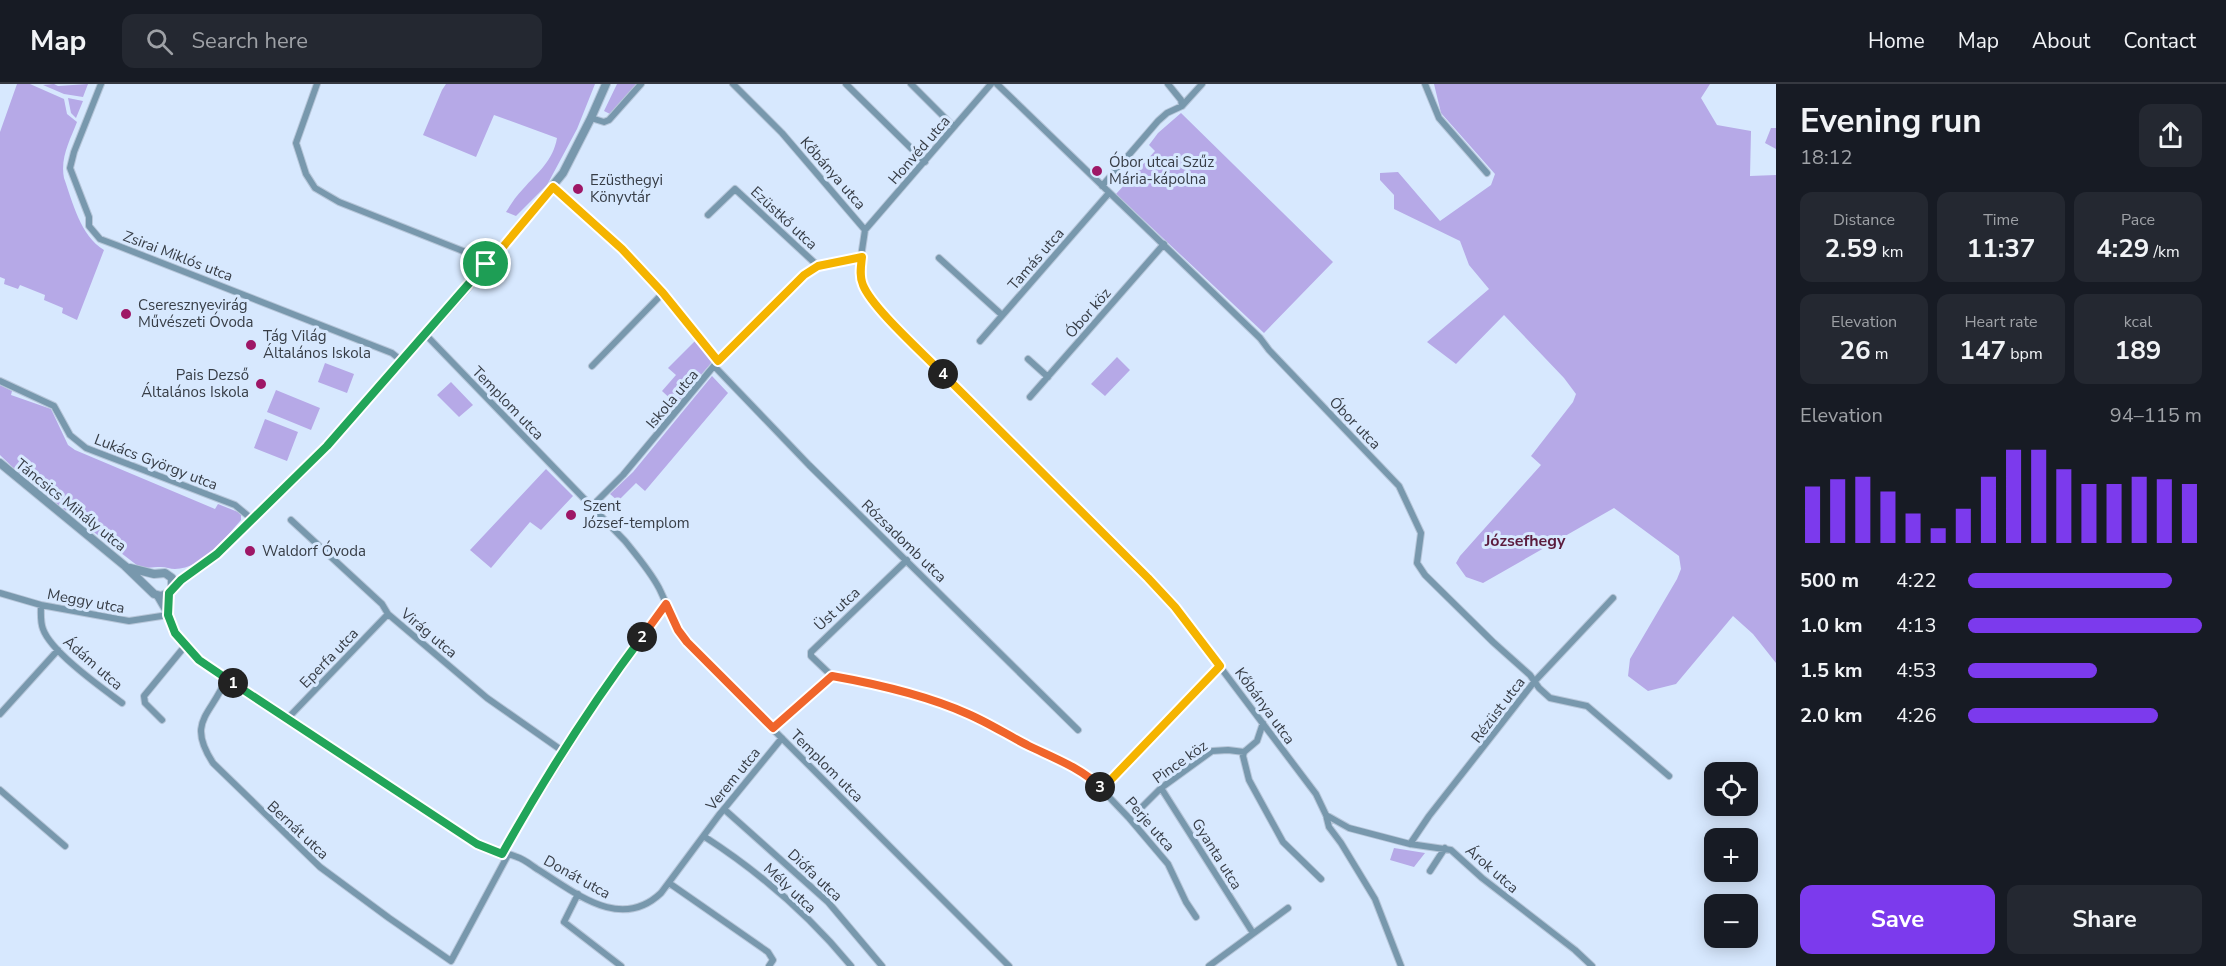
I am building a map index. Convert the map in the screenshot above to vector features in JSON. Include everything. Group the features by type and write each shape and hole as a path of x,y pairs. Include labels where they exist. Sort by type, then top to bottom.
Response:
{"street":[{"name":"Zsirai Miklós utca","path":"101,84 70,168 88,217 89,226 95,234 116,245 392,353 402,361"},
{"path":"317,84 296,143 306,174 315,188 339,202 465,252 486,264"},
{"path":"157,596 170,592 181,580 217,554 327,446 497,254 553,187 572,159 606,84"},
{"path":"591,118 604,122 609,120 641,84"},
{"name":"Kőbánya utca","path":"733,84 782,133 866,230 862,257 862,282 878,307 1175,607 1263,722 1316,794 1329,827 1375,899 1401,966"},
{"path":"846,84 925,162"},
{"path":"911,84 954,127"},
{"name":"Honvéd utca","path":"866,230 990,84"},
{"name":"Óbor utca","path":"997,84 1260,339 1399,486 1421,533 1417,563 1419,568 1551,698 1587,706 1669,776"},
{"path":"1168,84 1181,100 1182,106"},
{"path":"1101,186 1158,121 1167,113 1182,106 1202,84"},
{"path":"1425,84 1439,118 1487,173"},
{"name":"Rózsadomb utca","path":"553,187 622,249 663,293 716,364 809,465 1078,730"},
{"name":"Ezüstkő utca","path":"708,215 735,189 818,266"},
{"name":"Tamás utca","path":"980,341 1109,193"},
{"name":"Óbor köz","path":"1030,397 1164,244"},
{"name":"Iskola utca","path":"592,506 623,475 716,364 804,275 818,266 862,257"},
{"path":"939,258 1002,315"},
{"path":"592,366 663,293"},
{"name":"Templom utca","path":"425,334 592,506 644,564 659,588 678,630 687,642 1009,966"},
{"path":"1028,359 1048,377"},
{"name":"Lukács György utca","path":"0,381 54,406 70,435 86,448 235,505 253,520"},
{"name":"Táncsics Mihály utca","path":"0,464 149,587"},
{"name":"Virág utca","path":"291,520 381,604 388,614 487,698 564,752"},
{"name":"Üst utca","path":"833,677 811,656 811,652 907,560"},
{"name":"Táncsics Mihály utca","path":"125,566 154,574"},
{"path":"196,570 169,575 162,572 154,574 150,580 149,587 157,596 175,633 185,646 226,679 477,844 505,854 564,752 616,671 666,604"},
{"path":"168,615 173,582 169,575"},
{"name":"Meggy utca","path":"0,593 41,605 129,621 168,615"},
{"name":"Rézüst utca","path":"1410,844 1429,816 1534,682 1613,598"},
{"name":"Ádám utca","path":"41,605 43,628 58,650 122,704"},
{"name":"Eperfa utca","path":"287,719 388,614"},
{"path":"162,720 144,703 144,696 185,646"},
{"path":"0,714 58,650"},
{"path":"1102,789 1220,666"},
{"path":"773,728 833,677"},
{"name":"Perje utca","path":"833,677 890,689 968,714 1090,777 1168,864 1186,902 1196,917"},
{"name":"Bernát utca","path":"226,679 206,714 200,730 205,751 213,763 320,867 451,961 505,854"},
{"path":"1263,722 1257,741 1244,752 1251,786 1283,842 1321,879"},
{"name":"Verem utca","path":"705,837 719,815 782,738"},
{"name":"Pince köz","path":"1137,812 1161,788 1212,751 1244,752"},
{"name":"Gyanta utca","path":"1161,788 1253,933"},
{"path":"0,790 65,846"},
{"name":"Diófa utca","path":"725,810 828,902 882,966"},
{"name":"Árok utca","path":"1326,815 1349,828 1410,844 1445,848 1459,856 1529,917 1575,950 1592,966"},
{"name":"Donát utca","path":"505,854 517,857 600,906 611,909 632,909 651,902 705,837"},
{"name":"Mély utca","path":"705,837 757,873 823,935 851,966"},
{"path":"1430,871 1445,848"},
{"path":"669,883 768,952 772,957 769,966"},
{"path":"578,894 564,922 621,966"},
{"path":"1209,966 1288,908"}],"shaded area":[{"path":"17,84 30,84 64,99 67,114 77,122 63,163 64,178 83,227 96,244 104,250 77,320 62,313 63,308 44,300 45,295 20,285 18,289 4,284 5,279 0,277 0,132"},
{"path":"88,84 83,97 64,94 43,85 58,86"},
{"path":"446,84 595,84 577,129 547,185 516,216 506,212 518,194 548,160 557,138 494,115 476,157 423,135"},
{"path":"617,84 637,84 610,114 604,111"},
{"path":"1434,84 1710,84 1701,98 1717,125 1751,131 1750,176 1776,175 1776,663 1753,634 1733,616 1676,684 1648,691 1628,676 1630,659 1681,569 1679,556 1614,508 1483,583 1466,577 1456,563 1541,465 1531,456 1573,402 1576,394 1564,378 1504,315 1456,364 1427,342 1489,289 1469,265 1460,241 1394,209 1394,195 1380,180 1380,173 1398,172 1440,221 1491,185 1495,174 1441,113"},
{"path":"68,98 83,101 76,118 71,113"},
{"path":"1181,113 1333,262 1264,333 1116,194 1155,151 1149,145 1158,133"},
{"path":"1771,128 1776,128 1776,149 1765,143"},
{"path":"695,341 712,362 676,404 662,391 676,375 668,368"},
{"path":"1117,357 1130,370 1105,396 1091,384"},
{"path":"325,363 354,374 347,393 318,382"},
{"path":"712,376 728,393 645,491 636,483 618,501 610,494 633,472"},
{"path":"451,382 473,405 459,417 437,395"},
{"path":"0,385 12,391 11,395 51,409 68,445 75,450 215,509 218,504 238,512 241,520 220,544 195,564 175,569 138,566 26,480 0,455"},
{"path":"276,390 320,408 311,430 267,412"},
{"path":"265,419 298,432 287,461 254,448"},
{"path":"546,469 573,496 541,530 530,522 491,568 470,550"},
{"path":"1394,848 1425,853 1414,867 1390,860"}],"place":[{"name":"Óbor utcai Szűz Mária-kápolna","path":"1097,171"},
{"name":"Ezüsthegyi Könyvtár","path":"578,189"},
{"name":"Cseresznyevirág Művészeti Óvoda","path":"126,314"},
{"name":"Tág Világ Általános Iskola","path":"251,345"},
{"name":"Pais Dezső Általános Iskola","path":"261,384"},
{"name":"Szent József-templom","path":"571,515"},
{"name":"Waldorf Óvoda","path":"250,551"}],"district":[{"name":"Józsefhegy","path":"1525,540"}],"route":[{"path":"553,187 622,249 663,293 718,361 804,275 818,266 862,257 862,282 878,307 1148,578 1175,607 1220,666 1102,789 1090,777 968,714 931,701 832,676 773,728 687,642 678,630 666,604 616,671 502,854 477,844 199,660 175,633 168,615 169,593 181,580 217,554 260,514 327,446 486,264 553,187"}]}
